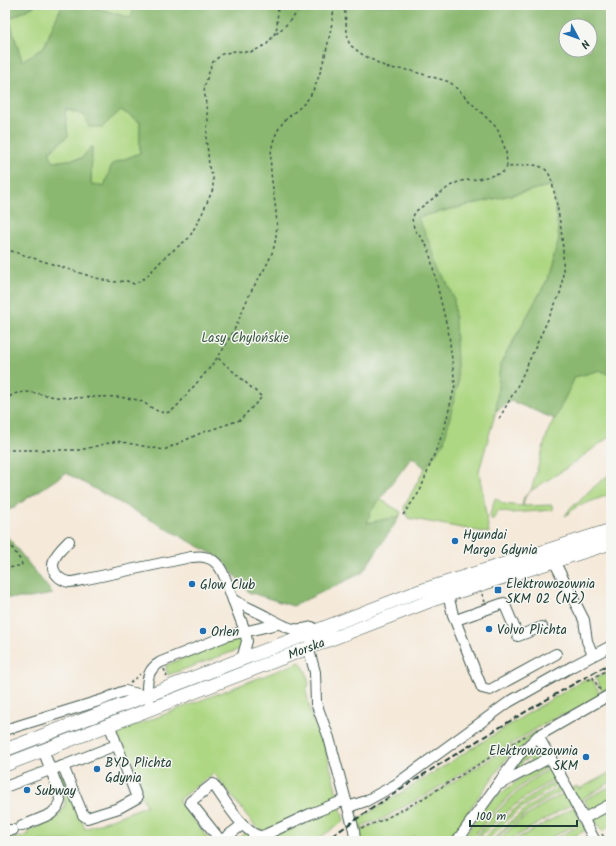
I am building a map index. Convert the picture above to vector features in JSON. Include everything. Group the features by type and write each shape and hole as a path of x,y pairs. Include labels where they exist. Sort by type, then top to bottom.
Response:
{"main road":[{"name":"Morska","path":"5,750 259,666 448,595 611,530"},
{"name":"Morska","path":"5,765 109,724 149,702 242,659 291,634 341,620 417,592 520,565 554,561 611,543"}],"lane":[{"path":"69,542 61,549 53,563 53,570 59,578 69,582 191,557 204,557 211,560 220,567 245,631 247,641 242,659"},
{"path":"554,561 584,620 587,641 594,655"},
{"path":"448,595 482,688 490,690 556,654"},
{"path":"233,600 269,618 291,634 288,649 259,666"},
{"path":"456,620 504,603 518,636 542,627"},
{"path":"341,620 314,640 308,647 315,672 316,703 329,738 347,804 355,841"},
{"path":"149,702 147,686 151,670 154,666 226,636 278,624"},
{"path":"242,825 221,841 190,802 213,784 242,825 261,836 310,814 347,804 366,801 395,785 509,702 611,646"},
{"path":"5,730 102,700 125,691 149,702"},
{"path":"457,841 534,734 611,694"},
{"path":"63,766 83,815 87,818 119,808 136,798 109,724"},
{"path":"534,734 550,757 595,841"},
{"path":"5,787 116,745"},
{"path":"13,828 51,814 59,805 61,798 43,750"},
{"path":"497,786 550,757"},
{"path":"584,819 611,804"}],"path":[{"path":"5,249 113,282 127,281 134,284 145,278 166,256 189,238 202,214 212,189 212,178 209,167 206,140 208,122 204,88 212,63 222,54 234,51 249,52 262,48 272,40 278,26 278,5"},
{"path":"274,36 304,5"},
{"path":"5,401 6,398 18,393 27,392 56,397 83,398 119,396 143,401 158,411 169,412 176,407 218,358 230,339 253,289 274,250 277,220 270,167 270,153 278,130 285,119 307,100 314,90 333,18 334,5"},
{"path":"344,5 348,40 350,45 363,55 388,68 408,70 450,82 497,128 506,151 507,167 502,173 478,179 460,181 450,186 416,211 412,218 413,228 423,239 429,251 449,335 455,386 444,430 420,491 404,515"},
{"path":"499,419 519,383 561,291 563,276 562,229 552,183 547,171 537,166 530,165 507,167"},
{"path":"5,450 80,450 116,441 164,450 201,433 240,420 262,397 218,358"},
{"path":"5,537 21,561 22,565 5,569"},
{"path":"119,693 138,675 146,670 151,670"},
{"path":"588,680 607,670"},
{"path":"593,678 600,690"},
{"path":"362,828 383,820 422,799 534,734"}],"green space":[{"name":"Lasy Chylońskie","path":"5,5 36,5 9,19 22,61 44,47 62,5 86,5 131,18 135,5 611,5 611,376 600,370 575,377 555,419 511,401 496,411 500,365 547,280 559,239 553,185 418,217 454,299 458,383 444,442 425,468 412,457 371,511 367,523 400,516 362,573 293,606 248,592 225,563 218,557 66,473 5,513","holes":["65,109 84,115 89,127 102,127 121,110 140,122 140,153 112,164 104,187 91,184 92,146 82,158 53,162 49,151 68,136"]},
{"path":"36,5 62,5 44,47 22,61 9,19"},
{"path":"86,5 135,5 131,18"},
{"path":"64,109 84,115 102,127 121,110 140,122 140,153 112,164 104,187 91,184 92,147 82,158 53,162 49,152 68,136"},
{"path":"553,185 559,238 547,280 500,365 496,411 479,471 489,533 408,518 404,507 425,468 444,442 418,217"},
{"path":"600,370 611,376 611,438 609,437 565,469 531,491 548,431 575,377"},
{"path":"611,473 611,494 576,507 565,516 572,506 578,503 589,491"},
{"path":"531,491 525,497 523,506 552,505 553,510 511,513 498,511 492,521 490,515 495,498 504,504 522,506 524,497"},
{"path":"380,499 401,512 400,516 367,523 371,511"},
{"path":"5,534 53,594 30,598 5,598"},
{"path":"238,637 242,638 243,648 168,675 166,665"},
{"path":"300,662 306,671 309,684 306,691 312,719 321,734 344,821 315,841 235,841 246,832 254,839 264,830 260,830 255,826 214,773 178,800 210,841 5,841 5,839 15,837 16,839 29,834 28,831 51,820 61,812 64,807 65,798 56,773 60,773 65,777 85,829 146,806 116,733"},
{"path":"611,665 611,687 605,690 604,694 595,678 600,675 601,677 605,675 604,673 608,671 606,668"},
{"path":"587,678 589,681 592,679 600,694 597,696 598,697 566,715 562,714 546,723 545,726 544,724 429,793 382,819 361,826 363,829 406,810 537,731 516,754 512,751 461,821 465,824 452,841 418,841 414,836 399,841 361,841 356,821"},
{"path":"534,746 540,750 541,757 529,766 528,763 531,760 529,758 521,763 523,766 527,764 528,766 508,778 528,749"},
{"path":"549,761 551,765 526,782 506,799 488,818 470,841 461,841 488,803 532,770"},
{"path":"552,767 558,777 514,806 476,841 473,841 499,809 529,782"},
{"path":"611,772 611,782 578,801 571,789 577,786 579,789"},
{"path":"559,779 560,782 516,812 487,841 481,841 498,823 517,807"},
{"path":"562,785 564,789 532,809 492,841 510,822 527,808"},
{"path":"611,786 611,803 591,811 584,800"},
{"path":"566,792 572,804 508,841 496,841 521,820 541,806"},
{"path":"574,807 586,830 565,841 552,841 578,826 577,824 545,841 513,841"},
{"path":"611,809 611,826 602,831 593,817"}],"railway":[{"path":"325,841 465,748 611,663"}],"place":[{"name":"Hyundai Margo Gdynia","path":"455,541"},
{"name":"Glow Club","path":"192,584"},
{"name":"Elektrowozownia SKM 02 (NŻ)","path":"498,590"},
{"name":"Volvo Plichta","path":"489,629"},
{"name":"Orlen","path":"203,631"},
{"name":"Elektrowozownia SKM","path":"586,757"},
{"name":"BYD Plichta Gdynia","path":"97,769"},
{"name":"Subway","path":"27,790"}]}
